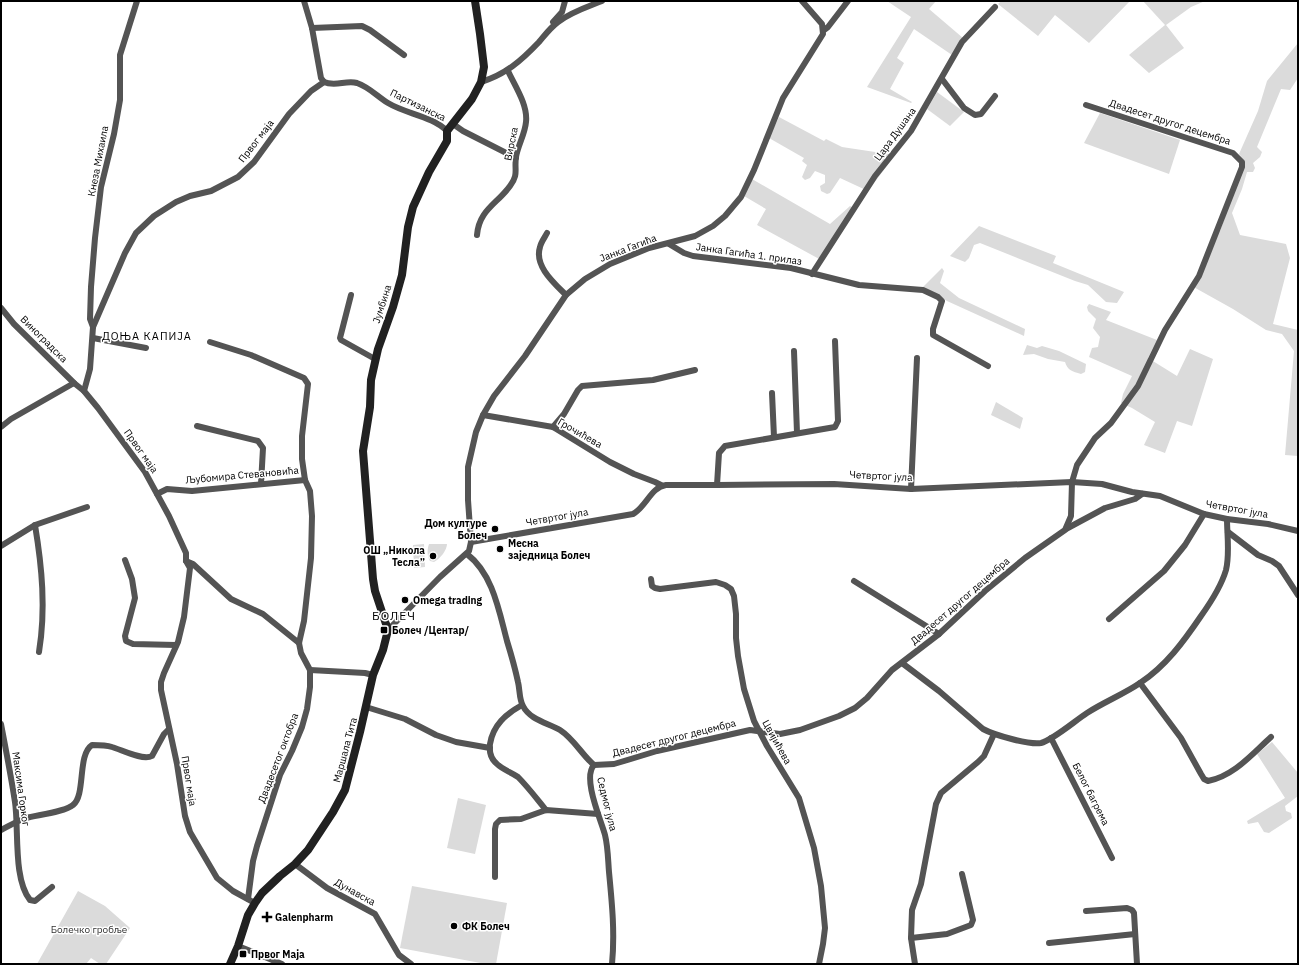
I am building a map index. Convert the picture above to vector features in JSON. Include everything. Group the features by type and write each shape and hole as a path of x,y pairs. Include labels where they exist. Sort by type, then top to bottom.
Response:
{"street":[{"name":"Кнеза Михаила","path":"93,327 90,319 91,287 101,187 114,134 120,100 120,55 137,1"},
{"path":"304,1 312,28 321,78 324,82"},
{"name":"Јумбина","path":"388,630 375,591 373,579 363,451 370,407 371,380 375,359 393,307 402,275 404,247 411,214 426,178 447,141 447,131 472,99 481,82 484,67 475,1"},
{"path":"551,28 552,23 562,12 565,1"},
{"path":"481,82 492,79 508,71 527,54 551,28 569,15 602,1"},
{"path":"802,1 822,24 824,30"},
{"name":"Јанка Гагића","path":"471,542 468,500 468,467 476,432 483,415 494,396 525,356 566,295 584,279 610,264 649,248 669,244 704,232 725,216 736,204 754,170 783,98 821,38 824,30 848,1"},
{"name":"Цара Душана","path":"812,274 876,176 911,131 962,42 995,7"},
{"path":"312,28 362,26 370,30 404,55"},
{"name":"Вирска","path":"477,236 480,221 484,213 509,188 514,180 516,173 516,158 526,120 522,99 508,71"},
{"path":"942,79 964,108 975,115 981,114 995,96"},
{"name":"Првог маја","path":"251,901 230,889 217,878 190,832 185,816 177,764 161,690 161,682 168,662 176,646 184,617 190,568 186,561 186,553 169,516 141,467 84,391 90,369 93,327 124,253 136,233 154,216 176,202 210,190 238,177 254,162 289,114 311,91 324,82"},
{"name":"Партизанска","path":"324,82 334,84 352,82 358,83 396,107 437,124 447,131"},
{"name":"Двадесет другог децембра","path":"594,765 614,764 657,750 750,730 780,734 800,730 839,716 855,708 892,670 939,634 985,590 1025,558 1065,530 1071,516 1072,482 1074,473 1083,455 1095,438 1111,423 1138,386 1165,330 1199,276 1242,167 1242,162 1233,153 1086,105"},
{"path":"453,124 463,131 516,158"},
{"path":"547,233 540,247 539,256 541,263 544,271 566,295"},
{"name":"Јанка Гагића 1. прилаз","path":"669,244 686,254 693,256 772,265 859,285 922,290 938,297 942,303 933,329 933,335 988,366"},
{"path":"352,295 340,338 341,340 375,359"},
{"name":"Виноградска","path":"1,308 3,316 84,391"},
{"path":"93,338 146,348"},
{"path":"717,485 719,453 725,446 835,427 837,424 835,341"},
{"path":"210,342 251,355 297,375 308,384 302,436 302,465 305,480 310,491 312,516 311,558 304,621 299,643 301,653 310,670 365,673 373,676"},
{"path":"794,351 797,434"},
{"path":"911,489 917,358"},
{"path":"553,427 564,414 578,390 582,386 654,380 695,370"},
{"path":"1,427 74,383"},
{"path":"772,393 774,437"},
{"name":"Грочићева","path":"483,415 553,427 610,462 661,486"},
{"path":"197,426 258,441 263,448 261,484"},
{"name":"Љубомира Стевановића","path":"157,494 167,489 192,491 305,480"},
{"name":"Четвртог јула","path":"471,542 633,514 656,489 661,486 717,485 834,484 911,489 1072,482 1102,484 1142,494 1160,496 1204,514 1227,519 1268,524 1298,531"},
{"path":"1065,530 1105,508 1136,499 1142,494"},
{"path":"1,546 35,525 86,507"},
{"path":"1109,619 1164,571 1185,545 1204,514"},
{"path":"902,663 939,691 983,729 994,734 1010,738 1039,743 1051,738 1088,712 1140,683 1174,653 1216,593 1226,570 1228,559 1227,519"},
{"path":"35,525 40,558 44,605 43,630 39,652"},
{"path":"1228,532 1258,555 1279,566 1298,594"},
{"path":"388,630 440,577 467,554 471,542"},
{"path":"467,554 474,559 491,586 518,682 522,705 500,720 494,728 491,737 491,757 502,769 517,776 546,810"},
{"path":"125,560 132,580 135,598 125,636 126,641 133,644 176,646"},
{"path":"186,561 194,564 231,599 263,614 299,643"},
{"name":"Цвијићева","path":"651,580 652,585 655,588 667,589 716,582 725,585 730,589 734,596 736,638 744,689 758,730 799,798 814,848 821,886 825,928 824,944 819,964"},
{"path":"854,581 939,634"},
{"name":"Маршала Тита","path":"230,964 238,946 251,901 295,864 314,841 340,801 345,790 373,676 383,650 388,630"},
{"name":"Двадесетог октобра","path":"251,901 253,862 257,846 280,775 302,727 307,709 310,670"},
{"path":"1140,683 1181,738 1204,779 1208,782 1231,772 1271,737"},
{"name":"Седмог јула","path":"522,705 534,718 562,731 594,765 591,768 590,779 598,814 606,836 612,901 612,964"},
{"path":"366,707 405,719 436,735 456,742 490,748"},
{"name":"Максима Горког","path":"1,724 17,821 18,874 30,900 35,901 52,888"},
{"path":"1,830 17,821 65,809 74,804 78,797 84,762 88,750 92,745 110,746 149,758 152,756 169,729"},
{"path":"915,964 910,938 912,910 924,873 937,800 941,793 984,756 994,734"},
{"name":"Белог багрема","path":"1051,738 1112,858"},
{"path":"495,877 495,829 500,820 527,817 546,810 598,814"},
{"name":"Дунавска","path":"295,864 327,888 375,914 399,955 411,964"},
{"path":"910,938 947,934 971,925 973,920 962,874"},
{"path":"1086,911 1130,908 1134,913 1137,964"},
{"path":"1049,943 1135,934"},
{"path":"238,946 282,964"}],"green space":[{"path":"887,1 936,1 929,9 963,38 952,55 914,29 897,58 904,63 890,89 912,102 911,103 867,87 911,17"},
{"path":"1001,1 1130,1 1089,43 1055,15 1038,36 998,4"},
{"path":"1143,1 1205,1 1191,7 1166,25 1184,48 1149,73 1129,55 1165,25"},
{"path":"1298,43 1298,78 1290,90 1281,89 1257,147 1262,152 1260,157 1253,163 1255,168 1253,172 1247,172 1232,213 1240,235 1286,244 1290,258 1273,324 1298,330 1298,456 1285,455 1294,351 1282,334 1266,330 1233,309 1190,285 1197,275 1216,231 1220,231 1244,160 1239,154 1258,111 1267,81"},
{"path":"937,92 964,112 950,126 927,109"},
{"path":"1100,113 1180,140 1169,174 1084,143"},
{"path":"779,117 824,141 826,139 842,147 895,155 868,191 840,178 830,193 827,194 821,191 820,186 825,183 825,175 815,171 810,178 805,180 802,177 807,165 802,161 804,158 769,138"},
{"path":"752,179 830,224 850,206 856,209 821,260 757,225 766,209 744,196"},
{"path":"979,226 1056,256 1053,263 1124,292 1117,303 1106,302 1088,285 980,243 974,245 969,258 965,262 950,256"},
{"path":"942,268 944,271 940,283 959,298 1025,329 1024,336 922,288"},
{"path":"1089,304 1111,312 1106,320 1157,340 1148,358 1177,376 1190,349 1213,359 1192,426 1177,421 1165,453 1144,445 1155,422 1121,403 1123,394 1132,376 1089,357 1092,348 1098,347 1100,337 1093,328 1096,319 1088,311 1087,307"},
{"path":"1027,345 1037,348 1042,346 1059,351 1086,364 1085,372 1081,374 1071,370 1065,362 1048,359 1034,354 1023,355"},
{"path":"996,402 1023,418 1020,429 991,415"},
{"path":"424,544 425,567 414,568 413,545"},
{"path":"429,544 447,544 443,554 434,562 430,561 428,557"},
{"path":"1272,742 1298,773 1298,796 1285,806 1286,811 1291,813 1292,818 1269,833 1264,832 1258,822 1248,824 1247,821 1285,798 1257,754"},
{"path":"458,798 486,805 475,854 447,848"},
{"name":"ФК Болеч","path":"412,886 507,903 496,964 486,964 400,948"},
{"name":"Болечко гробље","path":"78,891 105,906 130,928 106,964 100,964 91,958 86,964 37,964"}],"place":[{"name":"Дом културе Болеч","path":"495,529"},
{"name":"Месна заједница Болеч","path":"500,549"},
{"name":"ОШ „Никола Тесла”","path":"433,556"},
{"name":"Omega trading","path":"405,600"},
{"name":"Болеч /Центар/","path":"384,630"},
{"name":"Galenpharm","path":"267,917"},
{"name":"ФК Болеч","path":"454,926"},
{"name":"Првог Маја","path":"243,954"}],"district":[{"name":"ДОЊА КАПИЈА","path":"147,336"},
{"name":"БОЛЕЧ","path":"394,615"}]}
